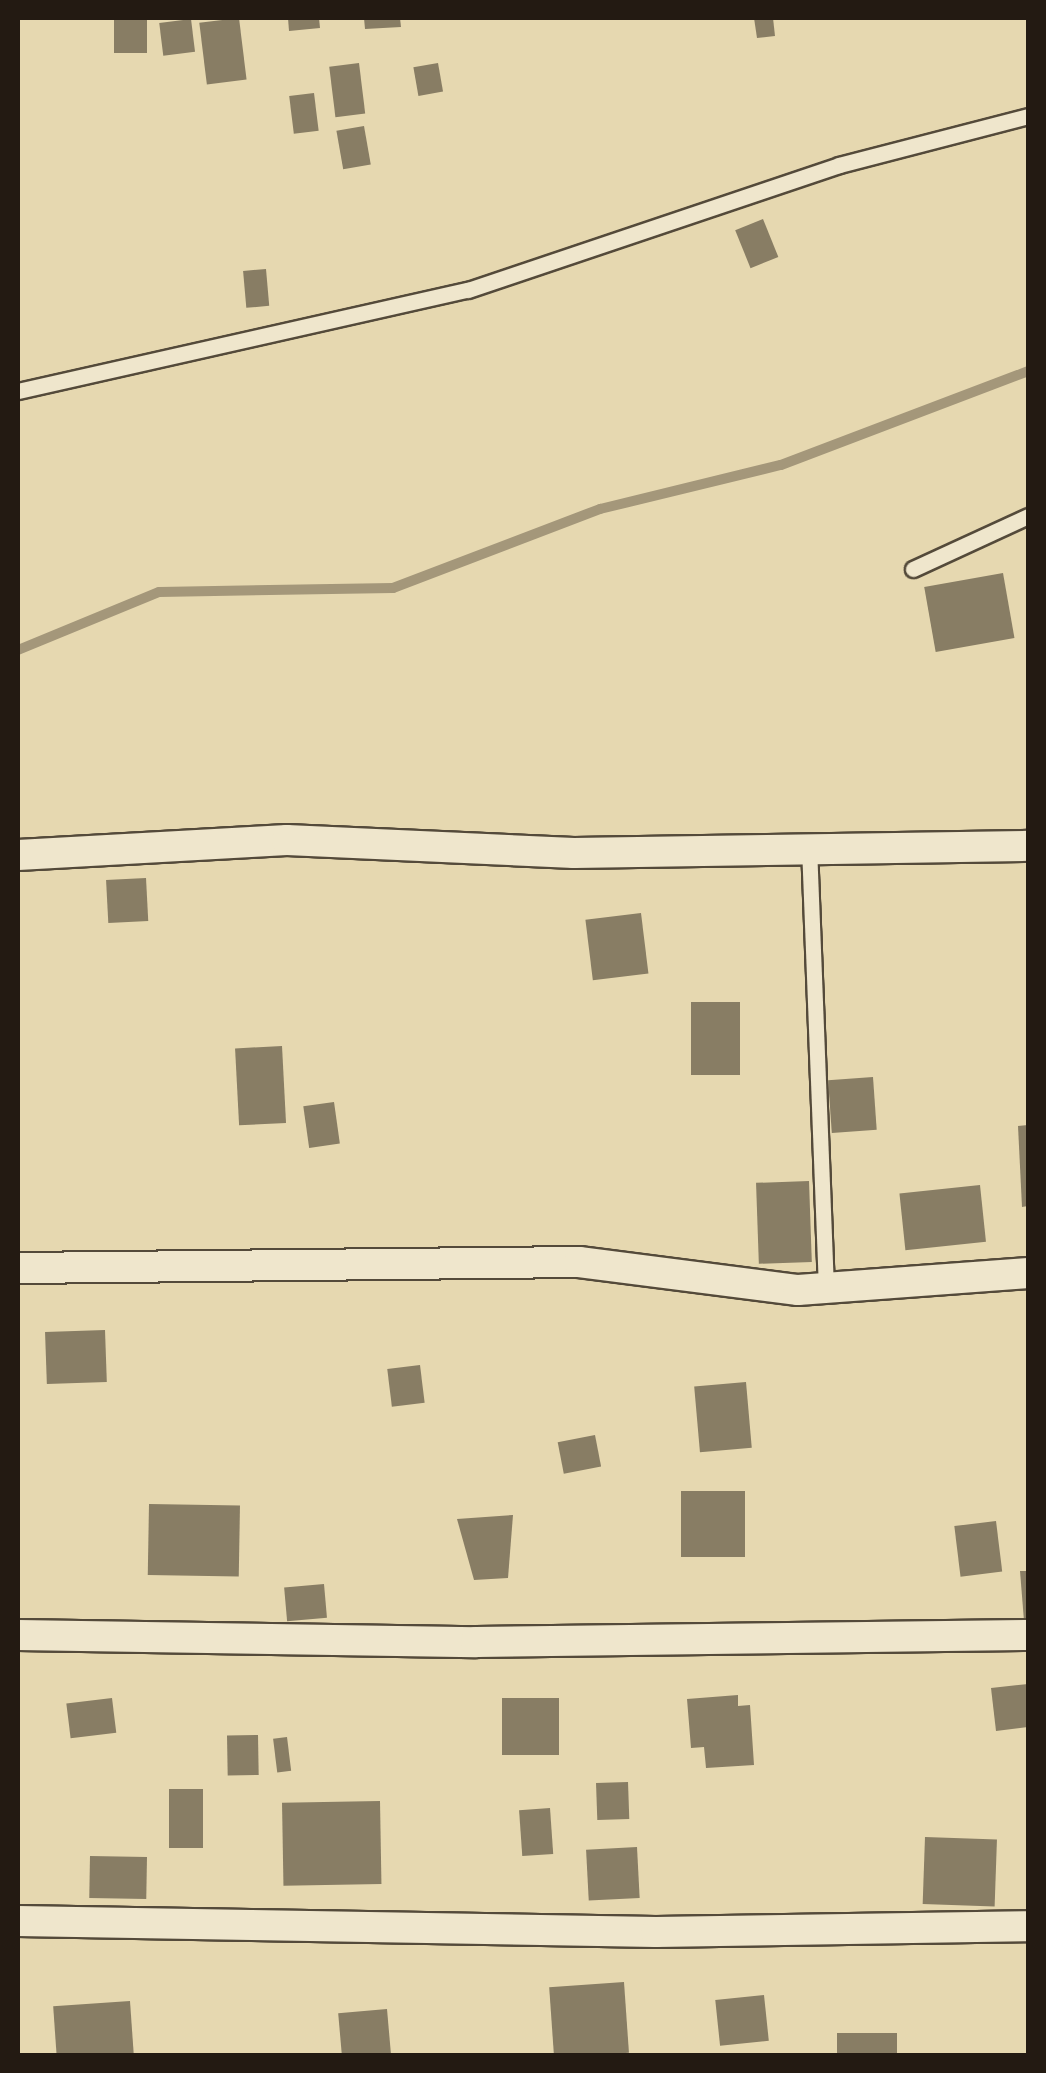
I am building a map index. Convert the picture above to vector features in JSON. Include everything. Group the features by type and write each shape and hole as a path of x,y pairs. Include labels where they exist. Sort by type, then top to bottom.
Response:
{"street":[{"path":"18,855 287,840 574,853 809,846 1028,846"},
{"path":"18,1268 579,1262 826,1289 1028,1273"},
{"path":"18,1635 476,1642 1028,1635"},
{"path":"18,1921 656,1932 1028,1926"}],"lane":[{"path":"18,392 468,290 839,165 1028,116"},
{"path":"913,569 1028,516"},
{"path":"809,846 826,1289"}],"building":[{"path":"114,18 147,18 147,53 114,53"},
{"path":"239,18 247,80 207,84 199,23"},
{"path":"288,18 319,18 320,28 289,31"},
{"path":"364,18 400,18 401,27 365,29"},
{"path":"754,18 773,18 775,36 757,38"},
{"path":"191,19 195,52 163,56 159,23"},
{"path":"359,63 365,114 335,117 329,67"},
{"path":"438,63 443,92 418,96 413,67"},
{"path":"314,93 319,131 294,134 289,96"},
{"path":"364,126 371,164 343,169 336,131"},
{"path":"763,219 778,257 751,268 735,230"},
{"path":"266,269 269,306 246,308 243,271"},
{"path":"1003,573 1014,638 936,652 924,587"},
{"path":"146,878 148,921 108,923 106,880"},
{"path":"641,913 648,974 593,980 585,920"},
{"path":"691,1002 740,1002 740,1075 691,1075"},
{"path":"282,1046 286,1123 239,1125 235,1048"},
{"path":"873,1077 877,1130 832,1133 828,1080"},
{"path":"334,1102 340,1144 309,1148 303,1106"},
{"path":"1028,1125 1028,1206 1022,1207 1018,1126"},
{"path":"809,1181 812,1262 759,1264 756,1183"},
{"path":"980,1185 986,1242 905,1250 899,1193"},
{"path":"105,1330 107,1382 47,1384 45,1332"},
{"path":"420,1365 425,1403 392,1407 387,1369"},
{"path":"746,1382 752,1448 700,1452 694,1387"},
{"path":"595,1435 601,1466 564,1474 558,1442"},
{"path":"681,1491 745,1491 745,1557 681,1557"},
{"path":"149,1504 240,1506 239,1577 148,1575"},
{"path":"513,1515 508,1578 474,1580 457,1519"},
{"path":"996,1521 1002,1572 961,1577 954,1526"},
{"path":"1020,1571 1028,1571 1028,1620 1024,1621"},
{"path":"324,1584 327,1618 287,1621 284,1587"},
{"path":"1028,1684 1028,1727 996,1731 991,1688"},
{"path":"738,1695 738,1706 750,1705 754,1765 706,1768 704,1747 691,1748 687,1699"},
{"path":"112,1698 116,1733 71,1738 66,1704"},
{"path":"502,1698 559,1698 559,1755 502,1755"},
{"path":"258,1735 259,1775 228,1776 227,1736"},
{"path":"287,1737 291,1771 277,1772 273,1739"},
{"path":"628,1782 629,1819 597,1820 596,1783"},
{"path":"169,1789 203,1789 203,1848 169,1848"},
{"path":"380,1801 381,1884 283,1886 282,1803"},
{"path":"550,1808 553,1854 522,1856 519,1810"},
{"path":"925,1837 997,1840 995,1906 923,1904"},
{"path":"637,1847 640,1898 589,1901 586,1850"},
{"path":"90,1856 147,1857 146,1899 89,1898"},
{"path":"624,1982 629,2053 554,2056 549,1987"},
{"path":"764,1995 769,2041 720,2046 715,2000"},
{"path":"130,2001 134,2056 57,2056 53,2006"},
{"path":"387,2009 391,2056 342,2056 338,2013"},
{"path":"837,2033 897,2033 897,2056 837,2056"}],"waterway":[{"path":"18,650 159,592 393,588 600,509 781,465 1028,371"}]}
